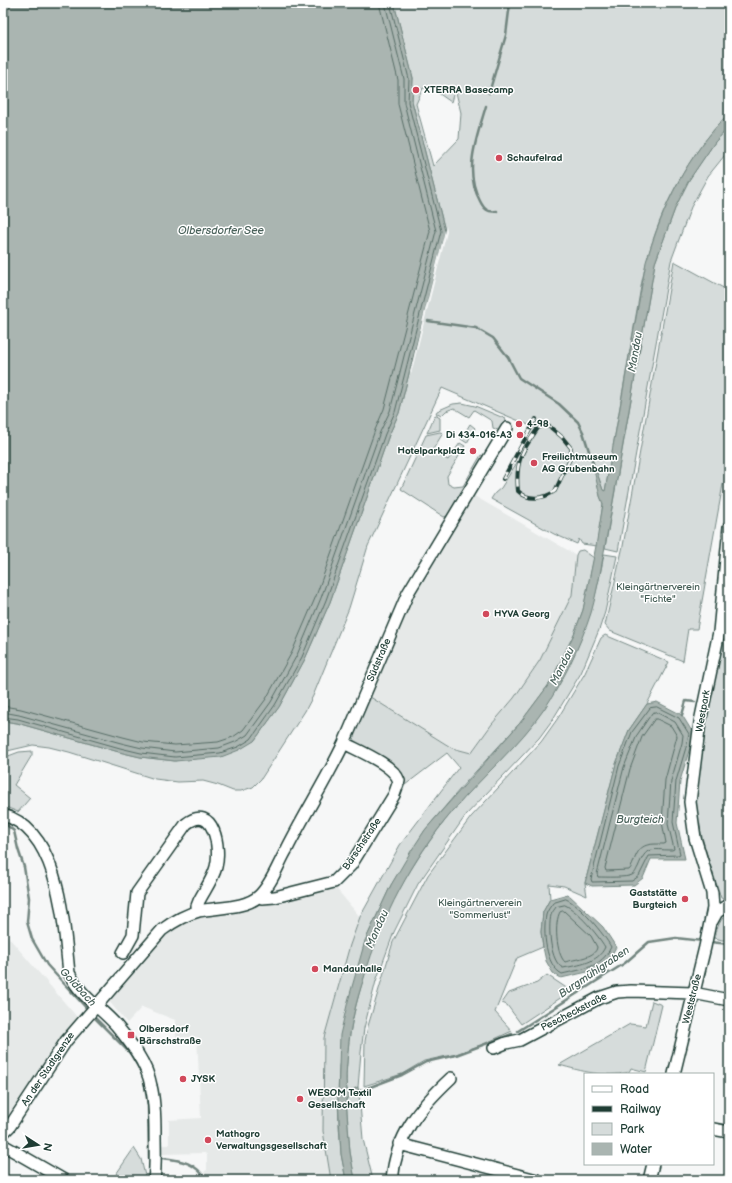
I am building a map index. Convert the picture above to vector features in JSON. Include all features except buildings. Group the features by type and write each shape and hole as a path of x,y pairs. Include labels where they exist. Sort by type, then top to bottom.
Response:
{"street":[{"name":"Südstraße","path":"259,896 266,888 334,766 408,593 507,428"},
{"name":"Westpark","path":"712,893 695,838 690,802 700,722 720,632 729,527"},
{"name":"Bärschstraße","path":"92,1010 162,930 178,919 198,911 246,904 259,896 262,898 275,897 334,882 351,865 394,795 399,781 396,774 378,761 344,744"},
{"path":"3,815 13,818 28,828 44,851 52,869 61,906 69,973 77,988 92,1010 115,1025 135,1051 150,1080 154,1106 154,1180"},
{"path":"123,953 133,935 137,893 186,824 193,819 199,818 206,820 213,828 217,853 216,866 199,901 198,911"},
{"name":"Weststraße","path":"674,1073 710,923 713,908 712,893"},
{"name":"Weststraße","path":"710,923 717,912 728,905"},
{"name":"Pescheckstraße","path":"494,1048 506,1043 520,1040 599,998 617,992 693,993 729,1000"},
{"name":"An der Stadtgrenze","path":"3,1133 10,1126 66,1041 92,1010"},
{"path":"392,1180 399,1144 409,1126 422,1106 451,1078"},
{"path":"714,1129 729,1132"},
{"path":"399,1144 537,1180"},
{"path":"3,1145 64,1180"},
{"path":"649,1180 653,1165"}],"shaded area":[{"path":"471,494 576,555 572,595 540,660 514,698 492,724 471,753 452,748 367,695 404,608"},
{"path":"335,887 360,917 350,945 324,1038 323,1131 331,1180 209,1180 204,1172 207,1170 207,1155 205,1153 161,1154 161,1145 169,1145 169,1120 201,1118 197,1037 176,1038 175,1020 142,1007 127,1023 108,1000 165,934 182,921"},
{"path":"3,931 77,1017 3,1122"}],"green space":[{"path":"394,3 729,3 729,113 698,150 685,170 655,234 642,281 605,492 596,470 600,496 603,503 597,546 582,544 579,539 577,544 554,534 491,499 501,488 538,429 442,388 368,546 349,608 313,696 261,779 253,787 241,791 233,791 203,781 178,782 155,779 49,747 33,745 3,752 3,721 17,723 119,752 141,757 175,761 254,741 279,707 305,659 330,602 389,435 399,413 445,231 412,101 413,78","holes":["423,88 431,88 451,102 455,88 461,113 459,139 433,166 416,104"]},
{"path":"729,127 729,150 708,176 691,207 671,261 618,551 605,548 655,263 676,206 689,180 715,142"},
{"name":"Kleingärtnerverein \"Fichte\"","path":"674,261 729,291 729,471 727,482 723,484 697,629 688,629 683,661 610,631 605,625 623,546"},
{"path":"462,403 475,406 506,419 500,431 493,428 492,421 474,410 469,417 454,408 446,411 441,416 436,413 437,411 453,404"},
{"path":"435,415 440,418 440,430 427,433"},
{"path":"470,424 475,428 467,443 461,439"},
{"path":"440,432 443,433 432,451 448,460 460,443 465,446 447,476 448,484 454,487 463,486 481,455 484,456 447,516 444,517 401,489 426,435"},
{"path":"583,550 594,558 583,610 574,634 550,683 520,723 466,782 425,830 391,885 365,941 339,1066 339,1126 341,1154 346,1180 331,1180 323,1131 324,1038 350,945 360,917 400,845 459,767 447,753 405,785 404,780 349,742 367,695 452,748 471,753 492,724 514,698 540,660 572,595 576,555 578,551"},
{"path":"604,554 617,556 605,612 581,673 553,719 539,738 466,815 418,884 394,932 376,981 364,1028 358,1087 350,1091 347,1090 346,1075 348,1051 354,1013 373,948 389,909 408,875 440,827 463,799 524,735 556,690 583,634 590,614"},
{"path":"729,562 729,900 725,900 721,898 699,825 696,793"},
{"name":"Kleingärtnerverein \"Sommerlust\"","path":"605,635 669,662 647,704 629,730 616,764 585,883 587,896 564,886 549,884 550,899 543,912 541,932 543,947 517,958 495,1012 512,1031 484,1044 456,1054 424,1061 402,1074 364,1086 365,1041 368,1026 393,942 428,875 471,817 541,742 558,718 585,673 601,638"},
{"path":"32,751 32,755 14,785 30,798 18,812 6,807 6,770 3,758 19,752"},
{"path":"729,912 729,940 715,938 719,924 723,917"},
{"path":"547,975 571,991 521,1024 507,1005 502,1003 509,993 537,983"},
{"path":"652,1001 662,1005 646,1072 631,1068 629,1072 624,1073 596,1073 559,1065 630,1024 646,1026"},
{"path":"359,1093 363,1139 373,1180 355,1180 350,1152 346,1099"},
{"path":"134,1148 141,1159 146,1180 112,1180"}],"water":[{"name":"Olbersdorfer See","path":"3,3 394,3 413,78 412,101 445,231 399,413 389,435 330,602 305,659 279,707 254,741 239,750 221,757 175,761 140,757 17,723 3,721"},
{"name":"Mandau","path":"729,113 729,127 715,142 689,180 676,206 655,263 601,569 591,613 582,637 558,686 535,722 464,798 424,849 411,869 389,911 371,955 356,1005 349,1042 346,1085 347,1090 350,1091 358,1087 359,1093 346,1099 350,1152 355,1180 346,1180 341,1154 338,1099 340,1035 365,941 391,885 425,830 520,723 550,683 574,634 583,610 603,504 594,470 596,470 603,490 605,491 646,262 661,220 678,182 700,147"},
{"name":"Burgteich","path":"657,702 682,715 693,733 680,781 677,823 685,859 651,859 643,878 634,885 592,886 585,883 616,764 629,730 647,704"},
{"path":"568,894 603,927 616,947 608,961 596,970 561,978 553,973 546,961 541,932 543,912 550,899"}],"pier":[{"path":"446,226 447,232 411,374 420,330"}],"waterway":[{"path":"489,93 506,35 510,3"},
{"path":"486,106 473,154 472,177 475,189 483,206 489,211 497,211"},
{"path":"428,321 476,328 493,338 508,357 519,378 559,404 578,422 583,432 595,470"},
{"path":"682,715 686,701 695,702"},
{"name":"Goldbach","path":"3,822 14,831 24,867 29,898 27,922 32,939 47,965 89,1011"},
{"name":"Burgmühlgraben","path":"518,1031 625,963 649,942 676,938 703,941"},
{"name":"Burgmühlgraben","path":"710,942 729,944"},
{"name":"Goldbach","path":"92,1015 130,1053 140,1070"},
{"name":"Burgmühlgraben","path":"357,1092 402,1075 426,1062 456,1055 512,1034"},
{"name":"Goldbach","path":"144,1078 148,1106 149,1158"},
{"name":"Goldbach","path":"162,1158 188,1163 198,1170 206,1180"}],"railway":[{"path":"503,479 536,419"},
{"path":"543,425 550,427 562,437 571,448 571,457 555,491 546,496 531,498 518,491 517,481 519,464 528,443 538,428 543,425"}],"place":[{"name":"XTERRA Basecamp","path":"416,90"},
{"name":"Schaufelrad","path":"499,158"},
{"name":"4-98","path":"519,424"},
{"name":"Di 434-016-A3","path":"520,435"},
{"name":"Hotelparkplatz","path":"473,451"},
{"name":"Freilichtmuseum AG Grubenbahn","path":"534,463"},
{"name":"HYVA Georg","path":"486,614"},
{"name":"Gaststätte Burgteich","path":"685,899"},
{"name":"Mandauhalle","path":"315,969"},
{"name":"Olbersdorf Bärschstraße","path":"131,1035"},
{"name":"JYSK","path":"183,1079"},
{"name":"WESOM Textil Gesellschaft","path":"300,1099"},
{"name":"Mathogro Verwaltungsgesellschaft","path":"208,1140"}]}
